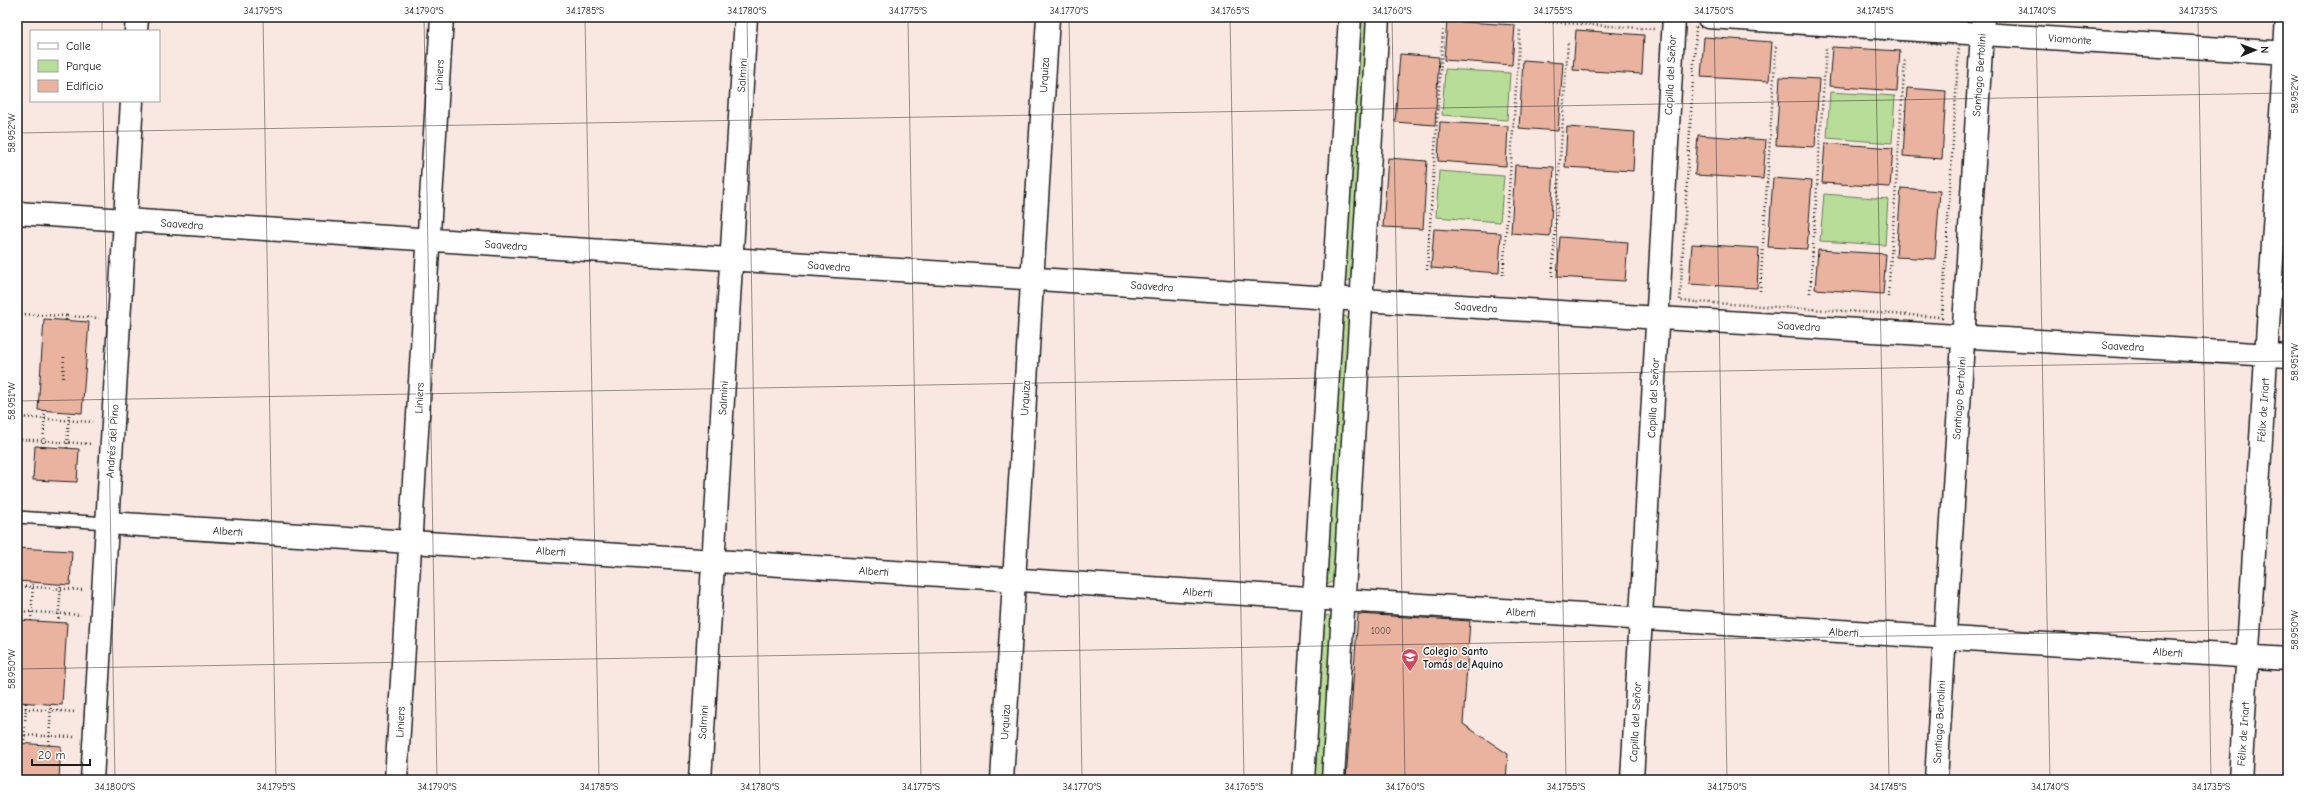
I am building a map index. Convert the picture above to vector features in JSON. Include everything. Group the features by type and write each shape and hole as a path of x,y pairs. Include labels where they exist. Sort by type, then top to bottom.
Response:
{"street":[{"path":"136,30 137,17"},
{"name":"Liniers","path":"396,780 442,17"},
{"name":"Salmini","path":"700,780 746,17"},
{"name":"Urquiza","path":"1002,780 1048,17"},
{"path":"1304,780 1350,17"},
{"path":"1333,780 1378,17"},
{"name":"Capilla del Señor","path":"1632,780 1674,17"},
{"name":"Viamonte","path":"1708,17 1982,25 2287,53"},
{"name":"Félix de Iriart","path":"2240,780 2266,355 2287,53 2287,17"},
{"name":"Santiago Bertolini","path":"1936,780 1982,25"},
{"name":"Andrés del Pino","path":"92,780 132,102"},
{"name":"Saavedra","path":"17,213 1362,300 2288,356"},
{"name":"Alberti","path":"107,523 2288,659"}],"lane":[{"path":"17,517 107,523"}],"path":[{"path":"1477,17 1656,29 1656,37"},
{"path":"1696,27 1959,45 1942,317 1680,301 1696,27"},
{"path":"1427,270 1443,30"},
{"path":"1504,275 1520,30"},
{"path":"1552,280 1568,42"},
{"path":"1760,291 1776,46"},
{"path":"1810,293 1826,48"},
{"path":"1888,297 1905,59"},
{"path":"17,314 66,318 120,319"},
{"path":"63,378 64,354"},
{"path":"43,446 45,410"},
{"path":"67,448 69,412"},
{"path":"17,417 113,423"},
{"path":"17,439 112,445"},
{"path":"31,621 33,582"},
{"path":"58,623 61,584"},
{"path":"17,586 103,592"},
{"path":"17,611 102,616"},
{"path":"24,744 26,703"},
{"path":"49,745 51,704"},
{"path":"17,708 96,713"},
{"path":"17,735 94,738"}],"green space":[{"path":"1359,17 1368,17 1353,277 1347,282 1344,280"},
{"path":"1445,69 1510,73 1507,120 1442,115"},
{"path":"1830,92 1895,96 1892,143 1827,138"},
{"path":"1439,171 1504,176 1500,222 1436,217"},
{"path":"1824,194 1888,199 1885,245 1820,241"},
{"path":"1345,316 1350,321 1334,580 1329,584 1326,583 1342,317"},
{"path":"1328,615 1332,621 1323,780 1313,780 1324,617"}],"building":[{"path":"1447,21 1515,25 1512,65 1444,60"},
{"path":"1576,30 1644,35 1642,74 1573,70"},
{"path":"1704,37 1772,42 1769,81 1701,77"},
{"path":"1832,47 1900,51 1897,91 1829,86"},
{"path":"1400,54 1439,57 1435,125 1395,122"},
{"path":"1523,60 1563,63 1558,131 1519,128"},
{"path":"1780,77 1819,79 1815,147 1776,145"},
{"path":"1907,88 1946,91 1942,159 1903,156"},
{"path":"1440,122 1508,126 1506,166 1438,161"},
{"path":"1567,127 1635,132 1633,171 1565,167"},
{"path":"1698,135 1766,140 1763,179 1695,175"},
{"path":"1825,143 1893,148 1890,187 1822,183"},
{"path":"1388,158 1427,161 1423,229 1383,227"},
{"path":"1515,165 1554,167 1550,236 1511,233"},
{"path":"1773,178 1812,181 1807,249 1768,247"},
{"path":"1901,188 1940,191 1935,259 1896,257"},
{"path":"1434,229 1501,233 1499,273 1431,268"},
{"path":"1560,237 1628,242 1625,281 1557,277"},
{"path":"1692,244 1759,248 1757,288 1689,284"},
{"path":"1818,250 1886,254 1883,294 1815,289"},
{"path":"44,319 89,322 82,413 38,410"},
{"path":"35,446 79,449 77,482 33,480"},
{"path":"17,548 72,551 70,585 17,581"},
{"name":"Colegio Santo Tomás de Aquino","path":"1358,614 1470,621 1463,724 1508,754 1506,780 1346,780"},
{"path":"17,620 67,623 62,705 18,702 20,654 17,654"},
{"path":"17,743 61,746 59,779 17,777"}],"place":[{"name":"Colegio Santo Tomás de Aquino","path":"1410,672"}]}
